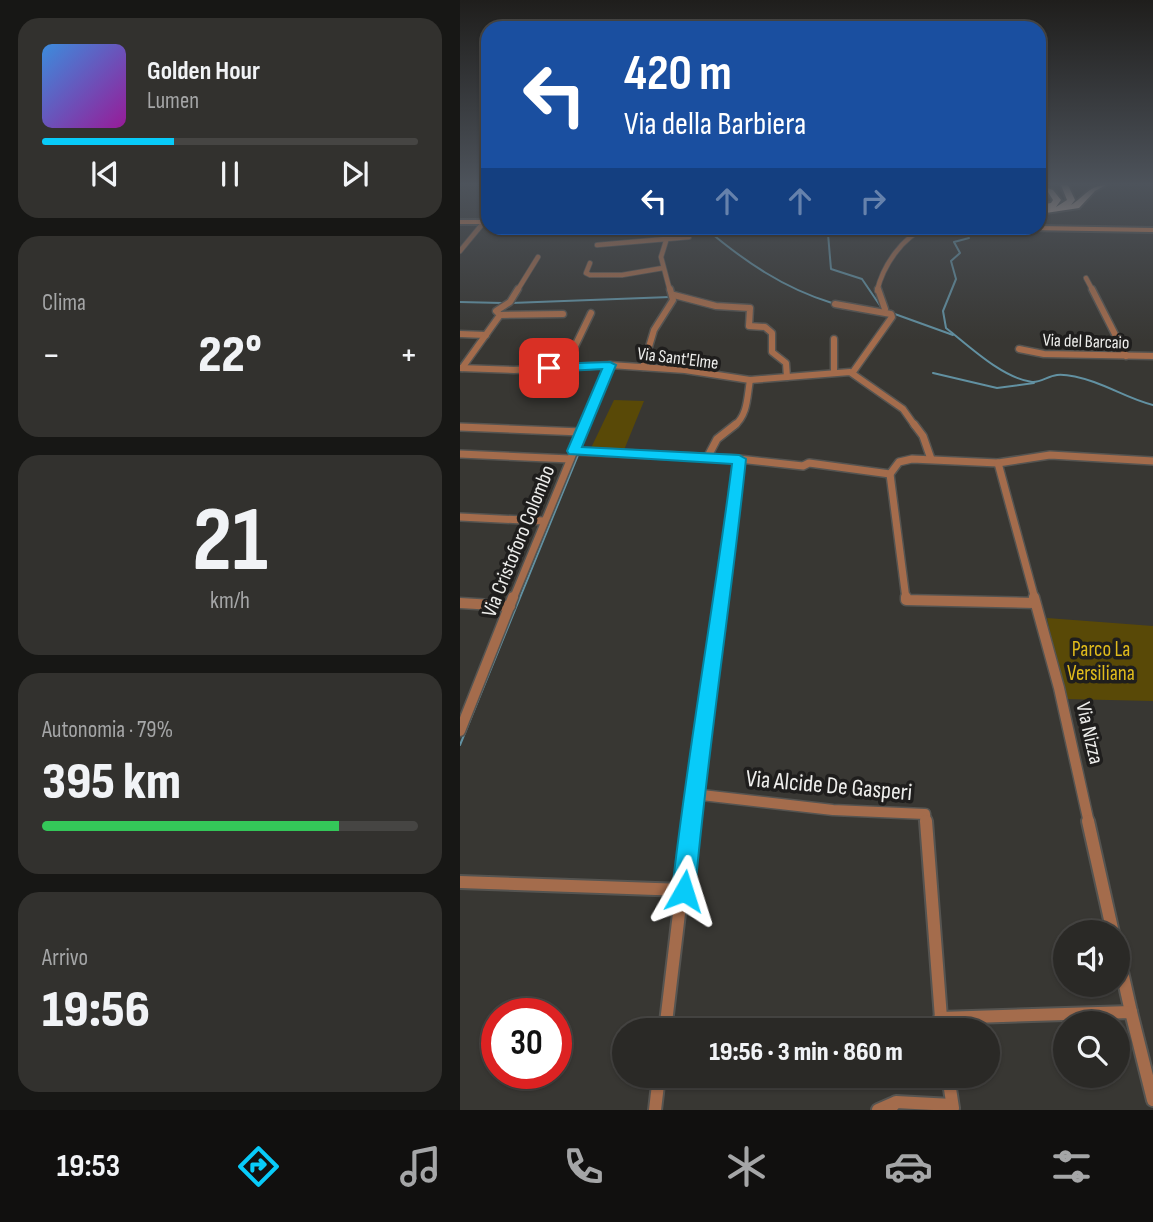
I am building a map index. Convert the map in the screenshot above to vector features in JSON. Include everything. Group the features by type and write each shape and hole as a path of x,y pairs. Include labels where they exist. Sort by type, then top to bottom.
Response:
{"street":[{"path":"460,251 473,237"},
{"path":"596,246 689,237"},
{"path":"885,309 877,292 881,276 909,237"},
{"path":"668,238 661,257 674,295"},
{"path":"538,257 510,302 496,311 500,315 563,314"},
{"path":"590,263 586,272 590,275 622,275 663,268"},
{"path":"1086,278 1126,356"},
{"path":"643,367 654,330 674,295"},
{"path":"674,295 716,306 750,308 749,326 765,327 772,332 772,352 786,363 787,377"},
{"path":"834,304 890,314 892,317 851,372 903,409 923,436 931,459"},
{"path":"565,367 591,313"},
{"path":"461,368 500,315"},
{"path":"460,334 486,335"},
{"path":"834,339 834,372"},
{"name":"Via del Barcaio","path":"1019,349 1044,354 1153,356"},
{"name":"Via Sant'Elme","path":"461,368 514,370 610,365 750,380 851,372"},
{"name":"Via Cristoforo Colombo","path":"460,732 610,365"},
{"path":"707,458 717,439 741,420 750,380"},
{"path":"460,437 463,427 581,432"},
{"path":"460,454 739,459 803,466 809,463 890,474"},
{"path":"1035,603 906,600 890,474 899,462 905,459 931,459 998,463 1050,455 1153,461"},
{"path":"667,1018 684,891 693,794 727,564 739,459"},
{"name":"Via Nizza","path":"998,463 1059,688 1110,920"},
{"path":"460,517 544,521"},
{"path":"460,603 510,607"},
{"name":"Via Alcide De Gasperi","path":"693,794 833,810 925,814 941,1018"},
{"path":"460,882 684,891"},
{"path":"1128,997 1153,1100"},
{"path":"1000,1020 1131,1012"},
{"path":"655,1110 658,1088"},
{"path":"878,1110 893,1106 953,1107 950,1088"}],"green space":[{"path":"614,400 644,401 624,450 591,448"},
{"name":"Parco La Versiliana","path":"1047,618 1153,626 1153,701 1065,699"}],"waterway":[{"path":"716,237 765,272 797,290 832,303"},
{"path":"828,237 831,269 862,279 881,307"},
{"path":"969,238 954,242 960,253 951,261 956,279 943,311 946,328 986,360 1021,379 1035,382 1057,375 1071,376 1153,405"},
{"path":"511,303 670,297"},
{"path":"460,302 503,303"},
{"path":"892,313 953,335"},
{"path":"933,373 997,388 1034,383"},
{"path":"460,745 578,455"}],"route":[{"path":"549,368 610,365 574,451 739,459 727,564 693,794 684,891"}]}
